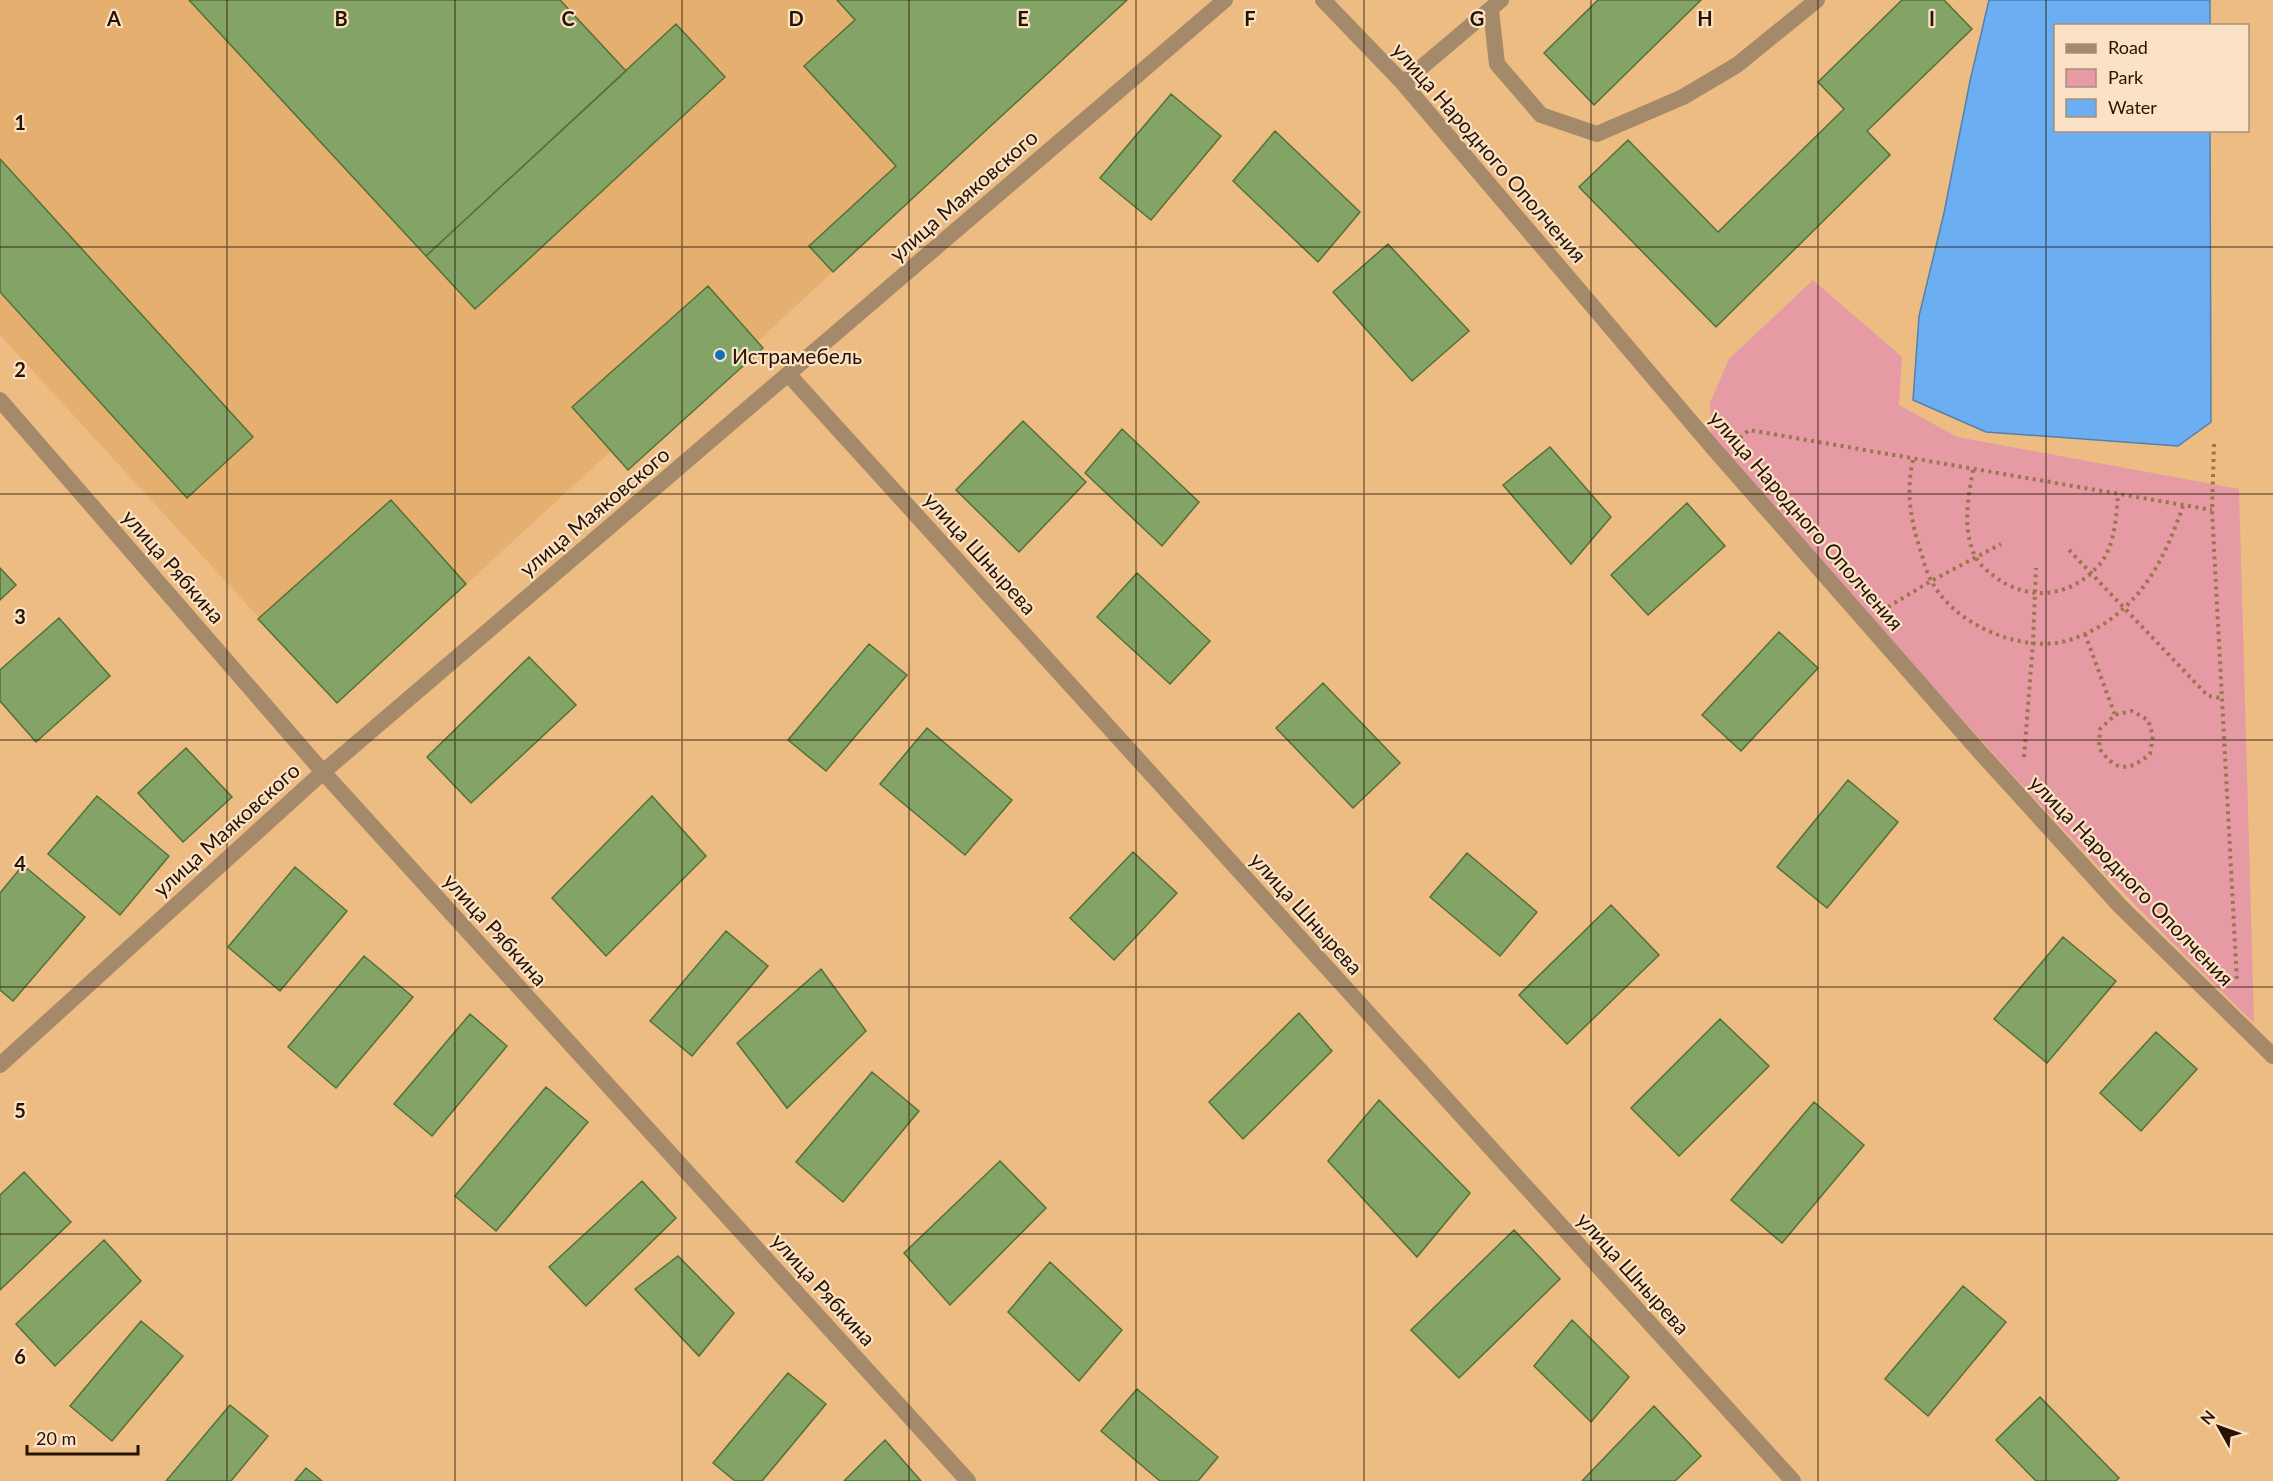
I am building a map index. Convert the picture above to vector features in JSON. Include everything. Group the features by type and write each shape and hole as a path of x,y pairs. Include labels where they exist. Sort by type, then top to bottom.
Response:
{"street":[{"name":"улица Маяковского","path":"0,1065 323,772 1225,0"},
{"name":"улица Народного Ополчения","path":"1323,0 1403,83 1706,440 1979,751 2120,906 2273,1056"},
{"path":"1496,5 1497,64 1541,114 1597,134 1683,97 1737,65 1817,0"},
{"path":"1403,83 1496,5"},
{"name":"улица Шнырева","path":"789,375 1793,1481"},
{"name":"улица Рябкина","path":"0,400 323,772 968,1481"}],"path":[{"path":"1736,441 1749,430 2212,510"},
{"path":"2214,444 2212,510 2237,989 2229,980"},
{"path":"1913,460 1909,476 1912,522 1931,581 1958,612 1979,625 2004,636 2034,642 2056,643 2085,634 2124,609 2140,592 2157,567 2183,506"},
{"path":"1973,470 1966,511 1975,556 1987,571 2008,587 2025,593 2052,593 2068,588 2082,582 2101,564 2115,528 2118,495"},
{"path":"1887,608 1975,556 2001,544"},
{"path":"2069,550 2208,696 2221,698"},
{"path":"2024,757 2034,642 2036,568"},
{"path":"1879,599 1895,616"},
{"path":"2085,634 2115,716"},
{"path":"2133,711 2148,720 2153,736 2150,754 2135,766 2120,767 2108,760 2098,748 2100,729 2115,716 2133,711"},
{"path":"2016,748 2031,765"}],"shaded area":[{"path":"0,0 1127,0 758,341 763,348 628,470 611,451 337,703 0,335"}],"green space":[{"path":"1813,280 1902,357 1899,405 1957,437 2239,489 2254,1023 2112,881 1976,735 1711,435 1710,403 1729,359"}],"water":[{"path":"1989,0 2210,0 2210,24 2054,24 2054,132 2210,132 2211,422 2178,446 1986,432 1913,400 1919,316 1944,213 1970,81"}],"building":[{"path":"189,0 560,0 626,71 426,256"},
{"path":"837,0 1127,0 833,272 809,246 896,166 804,66 855,20"},
{"path":"1598,0 1701,0 1594,105 1544,53"},
{"path":"1902,0 1944,0 1972,29 1867,131 1890,155 1716,327 1579,187 1628,140 1718,232 1844,109 1818,82"},
{"path":"676,24 725,77 475,309 426,256"},
{"path":"1171,94 1221,136 1151,220 1100,178"},
{"path":"1275,131 1360,212 1318,262 1233,181"},
{"path":"0,159 253,437 187,498 0,292"},
{"path":"1388,244 1469,331 1412,381 1333,292"},
{"path":"708,286 763,348 628,470 572,407"},
{"path":"1023,421 1086,482 1019,552 956,490"},
{"path":"1122,429 1199,502 1162,546 1085,473"},
{"path":"1550,447 1611,517 1571,564 1503,485"},
{"path":"391,500 466,584 337,703 258,619"},
{"path":"1687,503 1725,546 1648,615 1611,575"},
{"path":"0,568 16,585 0,600"},
{"path":"1137,573 1210,641 1170,684 1097,617"},
{"path":"59,618 110,676 36,742 0,701 0,670"},
{"path":"1779,632 1818,668 1741,751 1702,715"},
{"path":"869,644 907,675 826,771 788,740"},
{"path":"529,657 576,705 471,803 427,757"},
{"path":"1323,683 1400,763 1353,808 1276,728"},
{"path":"927,728 1012,800 965,855 880,784"},
{"path":"186,748 232,797 183,842 138,793"},
{"path":"1848,780 1898,822 1827,908 1777,867"},
{"path":"97,796 169,856 120,915 48,854"},
{"path":"652,796 706,856 606,956 552,898"},
{"path":"1133,852 1177,893 1114,960 1070,918"},
{"path":"1467,853 1537,912 1500,956 1430,897"},
{"path":"23,865 85,917 13,1001 0,990 0,893"},
{"path":"295,867 347,911 280,991 228,947"},
{"path":"1611,905 1659,955 1567,1044 1519,995"},
{"path":"726,931 768,966 692,1056 650,1021"},
{"path":"2063,937 2116,981 2047,1063 1994,1019"},
{"path":"364,956 413,997 336,1088 288,1047"},
{"path":"821,969 866,1031 787,1108 737,1043"},
{"path":"1299,1013 1332,1051 1243,1139 1209,1102"},
{"path":"470,1014 507,1046 432,1136 394,1104"},
{"path":"1720,1019 1769,1066 1679,1156 1631,1108"},
{"path":"2156,1032 2197,1069 2141,1131 2100,1093"},
{"path":"872,1072 919,1111 843,1202 796,1162"},
{"path":"546,1087 588,1122 496,1231 455,1196"},
{"path":"1379,1100 1470,1193 1417,1257 1328,1161"},
{"path":"1814,1102 1864,1145 1782,1243 1731,1200"},
{"path":"1000,1161 1046,1208 950,1305 904,1253"},
{"path":"24,1172 71,1222 0,1290 0,1195"},
{"path":"642,1181 676,1218 586,1306 549,1267"},
{"path":"1514,1230 1560,1279 1459,1378 1411,1330"},
{"path":"104,1240 141,1281 55,1366 16,1324"},
{"path":"678,1256 734,1313 699,1356 635,1289"},
{"path":"1050,1262 1122,1330 1079,1381 1008,1312"},
{"path":"1963,1286 2006,1322 1928,1416 1885,1379"},
{"path":"1572,1320 1629,1377 1591,1422 1534,1366"},
{"path":"141,1321 183,1356 112,1441 70,1406"},
{"path":"788,1373 826,1404 762,1481 735,1481 713,1463"},
{"path":"1137,1389 1218,1457 1198,1481 1160,1481 1101,1431"},
{"path":"2040,1397 2119,1478 2116,1481 2036,1481 1996,1440"},
{"path":"230,1405 268,1436 231,1481 166,1481"},
{"path":"1654,1406 1701,1456 1675,1481 1582,1481"},
{"path":"885,1440 921,1481 844,1481"},
{"path":"306,1468 322,1481 295,1481"}],"place":[{"name":"Истрамебель","path":"720,355"}]}
